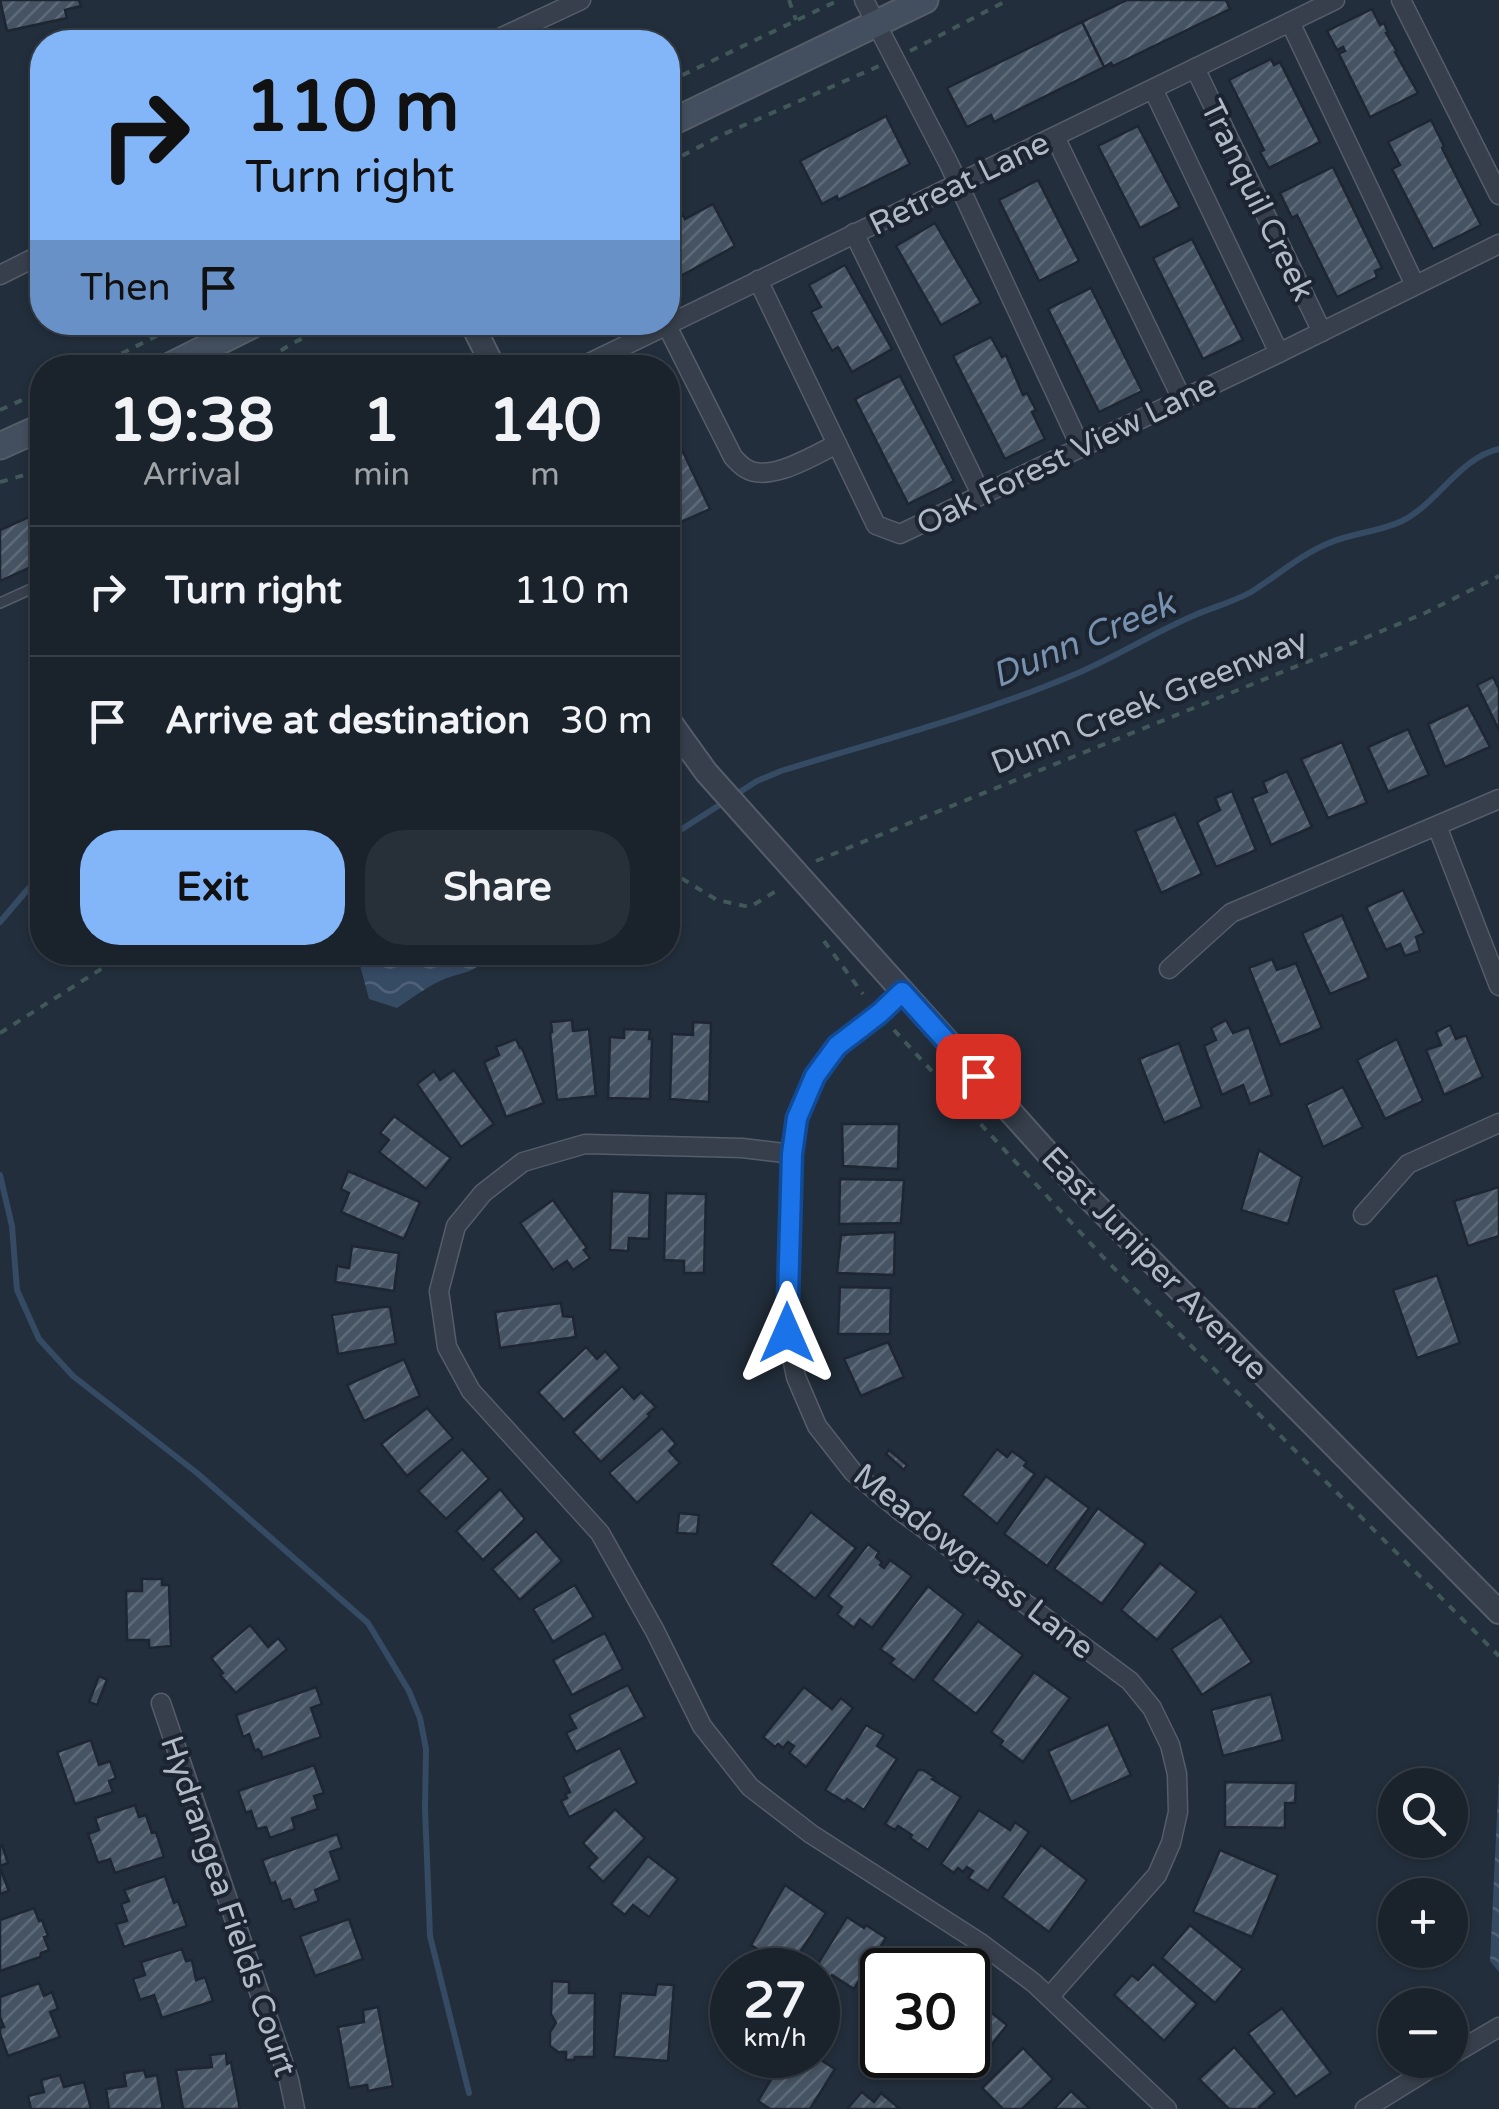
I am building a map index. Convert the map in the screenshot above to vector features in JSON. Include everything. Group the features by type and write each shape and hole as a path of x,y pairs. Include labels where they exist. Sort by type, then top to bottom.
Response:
{"main road":[{"path":"680,117 871,11 925,0"},
{"path":"192,355 232,335"},
{"path":"0,446 30,432"}],"street":[{"path":"518,30 582,0"},
{"name":"Retreat Lane","path":"680,319 1335,0"},
{"path":"1401,0 1499,194"},
{"path":"871,11 958,183 1081,448"},
{"path":"1290,22 1414,285"},
{"name":"Tranquil Creek","path":"1195,68 1322,332"},
{"name":"Tranquil Creek","path":"1153,89 1278,353"},
{"path":"1055,137 1182,400"},
{"path":"854,232 981,494"},
{"name":"Oak Forest View Lane","path":"758,280 876,525 900,534 1499,244"},
{"path":"0,274 30,260"},
{"name":"Retreat Lane","path":"606,355 647,335"},
{"path":"671,335 733,457 745,468 760,474 778,471 837,444"},
{"name":"East Juniper Avenue","path":"680,736 778,853 1078,1187 1499,1612"},
{"path":"1169,969 1231,913 1499,800"},
{"path":"1437,826 1499,986"},
{"name":"Meadowgrass Lane","path":"902,992 837,1046 815,1076 797,1118 792,1154 787,1333 796,1377 816,1426 853,1472 1130,1681 1152,1708 1170,1745 1177,1774 1178,1812 1158,1876 1050,1996"},
{"path":"1364,1215 1408,1164 1499,1123"},
{"path":"792,1154 742,1148 584,1144 523,1162 483,1192 456,1226 439,1291 446,1347 471,1391 600,1534 655,1631 702,1726 750,1787 811,1834 980,1942 1050,1996 1167,2109"},
{"name":"Hydrangea Fields Court","path":"162,1703 289,2080 295,2109"},
{"path":"1468,2045 1499,2026"},
{"path":"1365,2109 1415,2078"}],"lane":[{"path":"0,603 30,589"}],"path":[{"path":"789,0 796,20"},
{"path":"680,76 839,0"},
{"path":"912,50 1008,0"},
{"path":"680,157 878,66"},
{"path":"119,355 158,335"},
{"path":"274,355 310,335"},
{"path":"0,410 30,396"},
{"path":"0,482 30,473"},
{"name":"Dunn Creek Greenway","path":"812,863 1312,660 1499,576"},
{"path":"680,877 717,900 750,908 784,885"},
{"path":"0,1033 107,965"},
{"path":"894,1030 1104,1258 1499,1656"}],"water":[{"path":"360,965 480,965 434,984 397,1008 369,999"},
{"path":"1499,1774 1499,1972 1490,1961"}],"building":[{"path":"0,0 79,0 81,6 65,10 67,18 7,31"},
{"path":"1127,0 1226,0 1230,9 1104,67 1082,22"},
{"path":"1372,9 1380,25 1384,23 1418,93 1370,117 1339,54 1345,51 1343,47 1337,50 1327,31"},
{"path":"1082,22 1104,67 994,122 991,115 967,127 947,88"},
{"path":"1271,59 1274,65 1280,62 1320,142 1269,168 1229,80"},
{"path":"886,116 910,164 822,204 800,161"},
{"path":"1431,120 1481,225 1433,249 1392,169 1400,165 1388,142"},
{"path":"1138,126 1180,207 1140,228 1098,146"},
{"path":"1333,167 1382,268 1375,271 1377,277 1337,297 1297,215 1292,218 1280,193"},
{"path":"1038,180 1079,261 1039,281 999,200"},
{"path":"713,204 735,246 680,276 680,214 685,219"},
{"path":"935,223 981,303 941,325 896,246"},
{"path":"1192,239 1243,340 1203,359 1153,258"},
{"path":"845,265 892,349 852,372 838,347 832,351 811,312 821,307 809,285"},
{"path":"1091,288 1142,391 1099,412 1048,309"},
{"path":"991,337 1002,357 1006,355 1023,395 1027,393 1036,410 1032,412 1045,439 1005,459 953,356"},
{"path":"900,376 954,481 908,504 855,399"},
{"path":"680,445 710,509 680,523"},
{"path":"30,516 30,567 0,581 0,530"},
{"path":"1493,677 1499,689 1499,730 1477,685"},
{"path":"1468,705 1490,747 1445,767 1428,724"},
{"path":"1408,729 1429,775 1388,792 1368,747"},
{"path":"1342,742 1367,803 1328,818 1301,759"},
{"path":"1287,771 1312,827 1271,845 1252,798 1267,792 1263,782"},
{"path":"1232,791 1256,850 1216,867 1197,822 1220,810 1215,798"},
{"path":"1175,814 1202,874 1161,893 1135,831"},
{"path":"1403,890 1424,933 1416,937 1420,951 1405,956 1400,944 1386,950 1366,907"},
{"path":"1342,915 1369,978 1330,994 1302,933"},
{"path":"1272,959 1277,970 1296,963 1322,1028 1280,1045 1249,968"},
{"path":"572,1020 573,1031 589,1029 596,1096 557,1100 551,1022"},
{"path":"1226,1020 1233,1033 1249,1027 1272,1095 1250,1104 1243,1085 1222,1095 1204,1046 1216,1040 1211,1028"},
{"path":"693,1022 711,1023 709,1102 670,1099 672,1034 693,1035"},
{"path":"1450,1025 1456,1039 1466,1035 1483,1077 1444,1095 1426,1050 1441,1045 1436,1032"},
{"path":"624,1029 650,1030 650,1099 608,1098 610,1037 624,1038"},
{"path":"516,1039 544,1103 506,1117 484,1062 499,1055 496,1047"},
{"path":"1397,1039 1423,1101 1385,1119 1357,1060"},
{"path":"1179,1043 1202,1107 1164,1123 1139,1059"},
{"path":"454,1070 494,1124 461,1147 417,1084 434,1071 440,1080"},
{"path":"1343,1087 1363,1127 1323,1147 1306,1105"},
{"path":"394,1116 451,1158 426,1189 379,1152 389,1140 380,1133"},
{"path":"842,1124 899,1124 898,1169 843,1166"},
{"path":"1259,1150 1302,1177 1288,1224 1241,1210"},
{"path":"348,1171 420,1202 404,1239 341,1212 349,1193 341,1189"},
{"path":"840,1179 904,1180 901,1223 839,1224"},
{"path":"1499,1187 1499,1236 1468,1246 1454,1201"},
{"path":"612,1191 650,1193 649,1239 629,1238 628,1251 610,1250"},
{"path":"666,1193 706,1194 704,1273 684,1273 684,1261 664,1260"},
{"path":"553,1200 590,1258 573,1270 567,1261 553,1270 520,1223"},
{"path":"895,1232 894,1275 837,1273 841,1235"},
{"path":"352,1246 399,1253 394,1291 335,1282 337,1266 349,1268"},
{"path":"1437,1275 1460,1343 1417,1358 1393,1290"},
{"path":"840,1287 891,1288 890,1334 838,1334"},
{"path":"561,1303 563,1316 573,1317 576,1337 500,1348 495,1312"},
{"path":"390,1307 396,1344 338,1354 332,1315"},
{"path":"888,1342 904,1377 861,1396 844,1359"},
{"path":"586,1347 597,1359 605,1351 620,1368 564,1420 538,1392"},
{"path":"404,1359 420,1396 364,1421 347,1385"},
{"path":"622,1386 634,1399 641,1392 656,1407 601,1462 573,1432"},
{"path":"427,1408 453,1438 407,1476 381,1444"},
{"path":"662,1428 676,1444 669,1451 680,1463 637,1503 609,1473"},
{"path":"462,1449 489,1479 446,1519 418,1491"},
{"path":"997,1449 1007,1457 1012,1451 1035,1474 997,1524 962,1495"},
{"path":"889,1450 907,1465 904,1470 886,1454"},
{"path":"1046,1476 1089,1508 1047,1566 1004,1534"},
{"path":"500,1489 525,1519 483,1560 456,1531"},
{"path":"1098,1508 1146,1544 1102,1604 1054,1569"},
{"path":"811,1512 856,1548 815,1599 771,1564"},
{"path":"679,1513 699,1515 697,1534 677,1533"},
{"path":"536,1531 562,1561 520,1600 492,1569"},
{"path":"868,1544 879,1552 876,1557 884,1568 890,1560 912,1576 872,1628 860,1619 854,1628 837,1615 842,1607 828,1596"},
{"path":"1160,1563 1197,1592 1157,1640 1121,1610"},
{"path":"142,1579 162,1579 162,1585 169,1585 171,1646 149,1648 149,1640 127,1640 126,1591 142,1591"},
{"path":"575,1585 594,1617 553,1642 533,1609"},
{"path":"928,1586 964,1614 914,1681 890,1663 894,1659 880,1649"},
{"path":"1221,1616 1252,1662 1202,1695 1171,1649"},
{"path":"978,1621 1023,1655 976,1714 932,1680"},
{"path":"250,1625 268,1647 278,1638 287,1649 236,1693 211,1658"},
{"path":"605,1633 623,1669 572,1695 553,1660"},
{"path":"1034,1672 1070,1698 1023,1762 1000,1745 1003,1741 991,1732"},
{"path":"99,1676 107,1680 97,1705 89,1702"},
{"path":"628,1685 645,1717 576,1752 566,1733 576,1728 569,1715"},
{"path":"316,1687 322,1704 311,1708 321,1737 262,1758 249,1734 243,1737 236,1715"},
{"path":"804,1687 832,1709 841,1698 853,1708 806,1767 789,1753 794,1746 788,1742 783,1748 778,1744 775,1747 763,1737"},
{"path":"1271,1694 1283,1740 1223,1756 1211,1710"},
{"path":"1108,1724 1131,1775 1071,1802 1048,1751"},
{"path":"866,1725 884,1735 877,1746 897,1759 864,1810 825,1790"},
{"path":"91,1740 99,1765 110,1761 116,1778 109,1781 113,1792 75,1804 57,1752"},
{"path":"620,1748 637,1783 569,1817 561,1801 570,1792 563,1777"},
{"path":"314,1765 324,1793 314,1796 318,1809 292,1818 295,1829 270,1838 266,1827 257,1829 238,1791"},
{"path":"918,1770 961,1797 928,1850 898,1826 895,1830 885,1824"},
{"path":"1225,1782 1296,1783 1295,1803 1285,1803 1285,1828 1225,1827"},
{"path":"135,1805 139,1817 146,1815 152,1833 156,1832 164,1857 115,1873 110,1859 98,1863 88,1834 99,1830 95,1818"},
{"path":"615,1809 645,1838 603,1882 588,1867 597,1858 583,1843"},
{"path":"979,1810 1010,1830 1015,1822 1029,1832 988,1891 968,1878 973,1871 967,1867 954,1873 941,1864"},
{"path":"337,1834 342,1848 330,1852 340,1880 315,1890 319,1901 294,1910 290,1899 282,1902 262,1860"},
{"path":"1041,1845 1087,1880 1049,1932 1002,1897"},
{"path":"0,1846 8,1863 0,1866"},
{"path":"1220,1850 1278,1875 1252,1937 1193,1912"},
{"path":"648,1856 678,1879 649,1917 633,1905 625,1915 611,1904"},
{"path":"0,1868 9,1891 0,1894"},
{"path":"165,1876 187,1926 124,1947 116,1924 127,1921 121,1904 129,1901 124,1890"},
{"path":"785,1885 826,1913 803,1948 751,1945"},
{"path":"34,1908 48,1936 44,1937 49,1950 0,1971 0,1920"},
{"path":"847,1917 886,1938 880,1948 860,1948 860,1979 854,1989 840,1980 840,1948 828,1948"},
{"path":"349,1919 363,1959 315,1976 300,1936"},
{"path":"1190,1925 1243,1969 1215,2003 1162,1958"},
{"path":"182,1949 186,1961 192,1960 196,1980 205,1977 213,2001 162,2018 154,1995 140,2000 133,1979 145,1975 141,1962"},
{"path":"1153,1964 1197,2004 1164,2041 1114,1995 1132,1975 1138,1980"},
{"path":"552,1981 569,1982 569,1993 595,1993 594,2057 566,2060 566,2052 550,2046 550,2032 556,2023 551,2014"},
{"path":"39,1983 44,1996 52,1992 58,2009 50,2012 60,2037 8,2056 0,2034 4,2027 0,1997"},
{"path":"657,1984 674,1985 668,2061 614,2057 621,1993 655,1995"},
{"path":"378,2007 393,2086 368,2091 367,2085 349,2088 338,2027 364,2022 363,2010"},
{"path":"1282,2008 1331,2073 1296,2097 1248,2033"},
{"path":"990,2011 1007,2025 990,2047"},
{"path":"1234,2047 1275,2093 1261,2109 1229,2109 1199,2079"},
{"path":"1023,2048 1053,2079 1022,2109 1003,2109 982,2088"},
{"path":"226,2053 240,2109 183,2109 176,2070 212,2067 210,2055"},
{"path":"144,2070 146,2077 157,2075 163,2109 109,2109 106,2089 126,2086 124,2073"},
{"path":"60,2075 64,2087 84,2082 91,2109 31,2109 28,2096 44,2092 41,2080"},
{"path":"772,2078 829,2078 810,2109 770,2109 758,2101"},
{"path":"1071,2091 1090,2109 1054,2109"},
{"path":"862,2092 874,2102 881,2093 900,2109 847,2109"}],"waterway":[{"name":"Dunn Creek","path":"680,830 757,781 781,771 1036,690 1179,622 1244,596 1318,548 1402,521 1472,462 1499,449"},
{"name":"Dunn Creek","path":"0,922 30,887"},
{"path":"0,1175 12,1226 17,1290 39,1339 73,1376 197,1473 368,1623 409,1691 426,1749 430,1936 469,2093"}],"route":[{"path":"787,1333 792,1154 797,1118 815,1076 837,1046 902,992 978,1076"}]}
